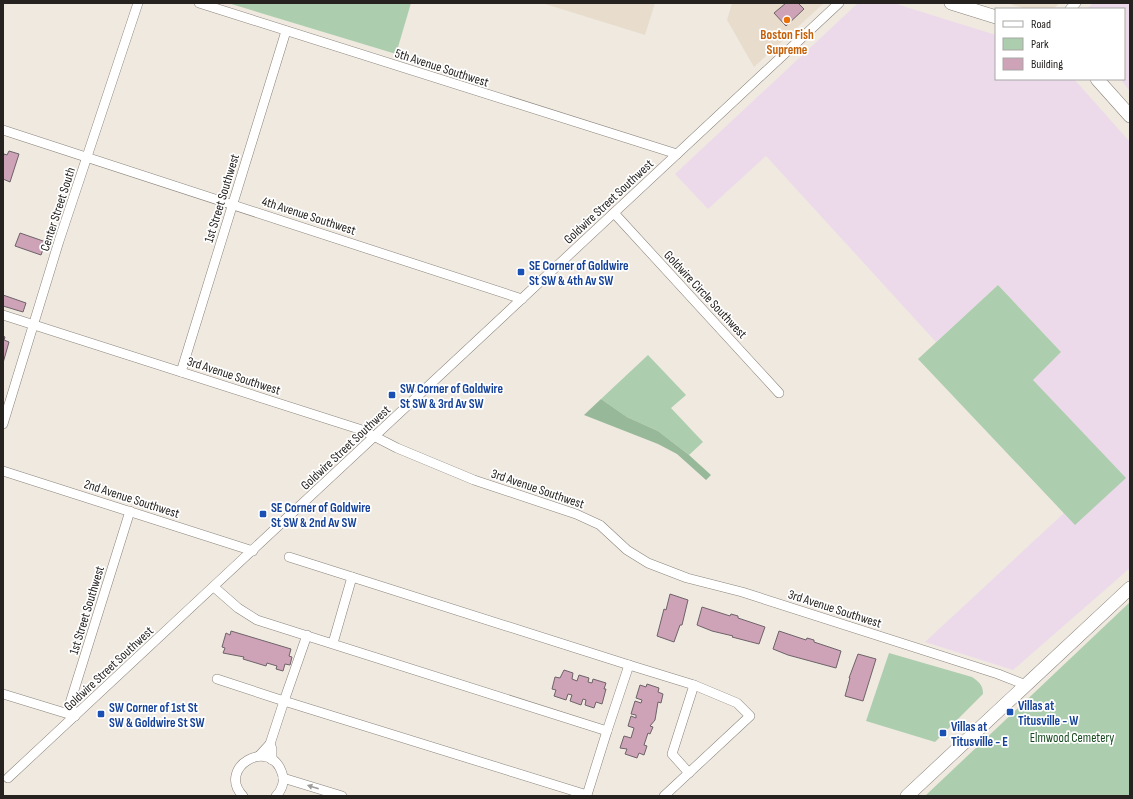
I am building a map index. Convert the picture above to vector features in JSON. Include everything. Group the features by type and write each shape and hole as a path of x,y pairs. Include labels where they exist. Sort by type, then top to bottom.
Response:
{"main road":[{"path":"951,3 995,17"},
{"path":"1098,80 1130,116"},
{"path":"907,796 1130,588"}],"street":[{"name":"Center Street South","path":"3,424 138,3"},
{"name":"5th Avenue Southwest","path":"199,3 677,154"},
{"name":"Goldwire Street Southwest","path":"8,778 839,3"},
{"name":"1st Street Southwest","path":"181,372 286,31"},
{"name":"4th Avenue Southwest","path":"3,130 88,156 522,299"},
{"name":"Goldwire Circle Southwest","path":"614,213 779,393"},
{"name":"3rd Avenue Southwest","path":"3,315 376,436 397,448 474,480 576,514 600,525 627,550 648,563 687,578 750,594 998,674 1026,685"},
{"name":"2nd Avenue Southwest","path":"3,471 254,550"},
{"name":"1st Street Southwest","path":"76,716 70,703 130,511"},
{"path":"289,557 694,686 737,703 750,716 664,796"},
{"path":"333,643 352,577"},
{"path":"214,587 238,608 257,620 607,731"},
{"path":"259,756 270,744 307,635"},
{"path":"217,679 588,796 607,731 629,665"},
{"path":"689,773 672,754 694,686"},
{"path":"3,694 76,716"},
{"path":"270,744 272,749 272,760"},
{"path":"243,796 237,786 237,771 247,759 259,756 272,760 279,767 284,778 282,786 276,796"},
{"path":"284,778 342,796"}],"shaded area":[{"path":"542,3 655,3 645,35"},
{"path":"732,3 824,3 754,67 727,20"},
{"path":"858,3 893,3 995,35 995,80 1075,80 1130,142 1130,568 1013,670 925,642 1064,513 1076,525 1033,379 1061,352 998,285 936,342 766,156 708,209 675,174"},
{"path":"1007,3 1060,3 1054,8 1023,8"},
{"path":"1093,3 1130,3 1130,91 1121,80 1125,80 1125,8 1088,8"}],"green space":[{"path":"228,3 411,3 396,54"},
{"path":"998,285 1061,352 1033,380 1126,478 1075,525 918,359"},
{"path":"648,355 686,395 671,408 703,442 689,455 658,431 627,417 601,399"},
{"path":"601,399 627,417 658,431 689,455 711,475 706,480 677,454 658,444 584,415"},
{"name":"Elmwood Cemetery","path":"1130,602 1130,796 925,796"},
{"path":"889,653 972,677 980,684 983,694 935,742 866,721"}],"building":[{"name":"Boston Fish Supreme","path":"786,3 798,3 804,9 786,26 774,13"},
{"path":"9,151 19,154 10,182 3,179 3,158 4,154 7,155"},
{"path":"20,233 46,242 41,255 15,246"},
{"path":"3,295 26,303 23,312 3,306"},
{"path":"3,336 5,337 4,340 9,342 3,363"},
{"path":"670,594 688,600 682,625 680,625 674,642 657,636 664,609 666,610"},
{"path":"702,607 730,616 731,614 738,616 738,618 765,627 759,644 712,631 697,625"},
{"path":"231,631 291,649 289,656 292,657 290,665 285,664 283,671 276,669 277,666 267,663 266,666 243,659 244,657 223,653 225,648 222,647 226,633 230,635"},
{"path":"779,631 806,640 807,638 814,640 814,642 841,651 836,668 788,655 773,649"},
{"path":"858,654 876,659 863,701 845,696 849,678"},
{"path":"564,670 573,673 572,679 577,681 579,675 589,678 588,682 592,683 593,679 606,683 602,704 596,702 594,708 585,705 586,700 583,699 581,705 570,701 572,695 568,694 566,700 554,696 556,690 552,689 555,677 560,678"},
{"path":"647,684 659,688 658,692 663,694 661,703 658,702 655,720 650,726 653,727 650,734 648,733 644,745 647,746 644,755 639,753 637,758 625,754 627,749 620,748 624,736 631,738 634,728 628,726 631,716 636,718 636,715 631,714 635,701 641,703 642,700 636,698 640,685 646,687"}],"place":[{"name":"Boston Fish Supreme","path":"787,20"},
{"name":"SE Corner of Goldwire St SW & 4th Av SW","path":"521,272"},
{"name":"SW Corner of Goldwire St SW & 3rd Av SW","path":"392,395"},
{"name":"SE Corner of Goldwire St SW & 2nd Av SW","path":"263,514"},
{"name":"Villas at Titusville - W","path":"1010,712"},
{"name":"SW Corner of 1st St SW & Goldwire St SW","path":"101,714"},
{"name":"Villas at Titusville - E","path":"943,733"}]}
